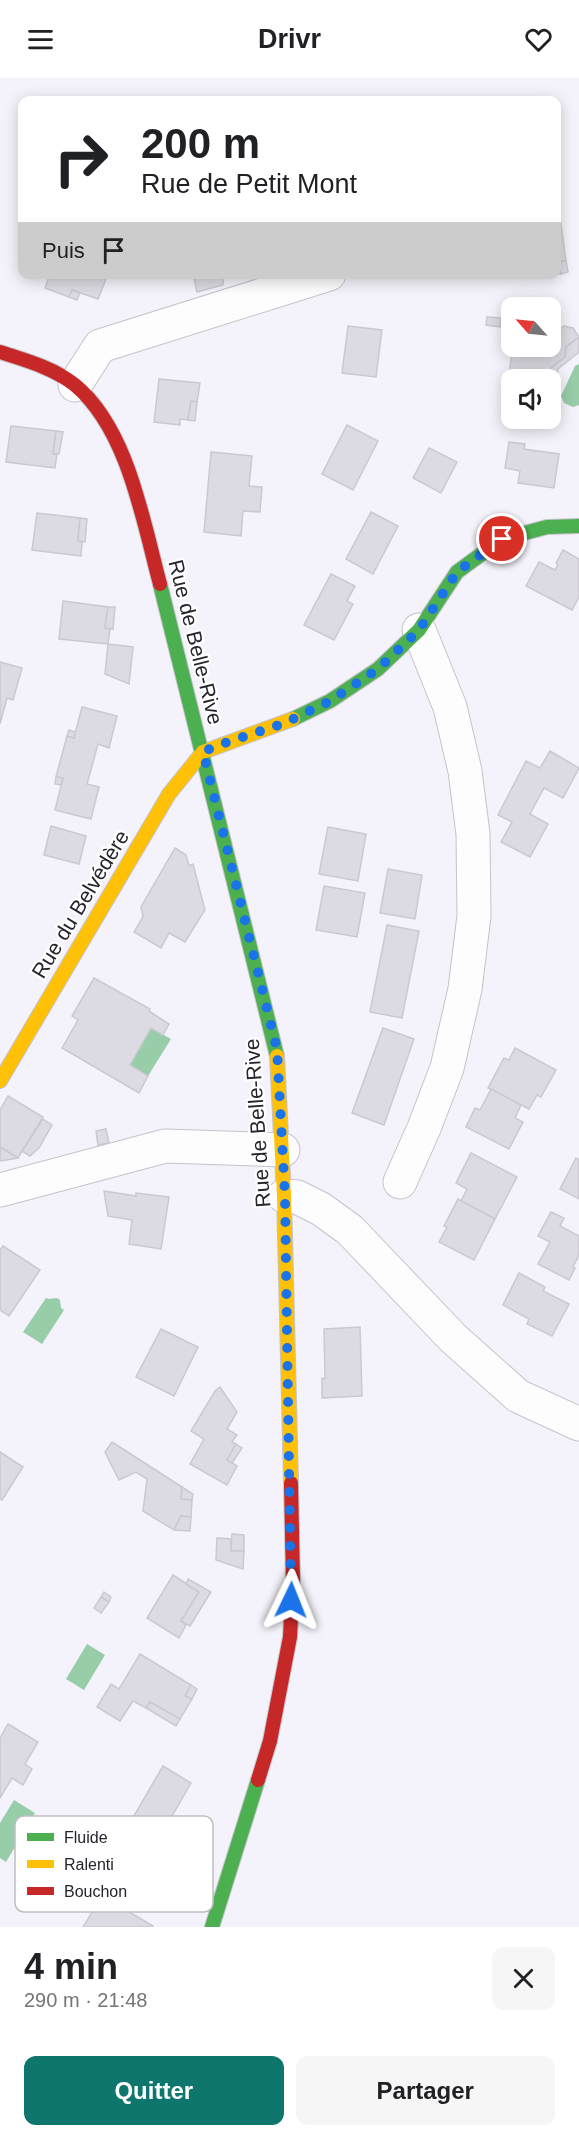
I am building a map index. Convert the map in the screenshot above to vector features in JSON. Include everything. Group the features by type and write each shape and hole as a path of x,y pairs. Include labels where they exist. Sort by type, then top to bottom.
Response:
{"street":[{"path":"75,385 100,346 313,279"},
{"name":"Rue de Belle-Rive","path":"0,352 29,361 75,385 98,412 120,449 139,503 277,1049 285,1196 292,1581 290,1637 270,1742 212,1927"},
{"path":"203,752 285,723 330,701 378,669 419,630 457,572 502,539 547,527 579,526"},
{"path":"400,1182 447,1068 465,989 474,916 473,834 465,771 450,707 419,630"},
{"name":"Rue du Belvédère","path":"0,1081 169,794 203,752"},
{"path":"0,1190 165,1146 283,1150"},
{"path":"285,1196 297,1197 321,1209 350,1230 453,1338 518,1396 579,1424"}],"shaded area":[{"path":"579,364 579,405 573,407 564,403 561,396 575,366"},
{"path":"151,1028 171,1039 148,1076 130,1065"},
{"path":"46,1298 60,1300 61,1308 64,1310 42,1344 23,1332"},
{"path":"87,1644 105,1655 84,1690 66,1679"},
{"path":"14,1800 35,1813 33,1816 15,1816 15,1847 6,1862 0,1858 0,1823"}],"building":[{"path":"561,224 566,261 561,262"},
{"path":"566,261 568,272 561,274 561,262"},
{"path":"48,279 106,279 98,299 72,290 69,297 45,288"},
{"path":"194,279 224,279 223,285 197,292"},
{"path":"72,290 80,293 77,300 69,297"},
{"path":"487,317 501,318 500,327 486,325"},
{"path":"348,326 382,330 376,377 342,373"},
{"path":"564,326 573,328 579,337 566,347 565,357 551,369 510,369 511,357 561,357 561,328"},
{"path":"579,337 579,352 558,369 551,369 565,357 566,347"},
{"path":"159,379 200,383 197,402 191,401 188,420 180,419 180,425 154,422"},
{"path":"191,401 197,402 195,421 188,420"},
{"path":"347,425 378,441 353,490 322,474"},
{"path":"11,426 56,431 53,454 57,454 55,468 6,462"},
{"path":"56,431 63,432 59,454 53,454"},
{"path":"509,442 525,444 524,449 559,454 554,488 518,483 520,471 505,468"},
{"path":"429,448 457,462 441,493 413,478"},
{"path":"211,452 252,456 249,486 262,487 260,512 243,511 241,536 204,532"},
{"path":"371,512 398,526 373,574 346,559"},
{"path":"37,513 80,518 78,541 82,542 81,556 32,550"},
{"path":"80,518 87,519 85,542 78,541"},
{"path":"563,550 579,559 579,597 572,610 526,586 539,562 555,570"},
{"path":"331,574 355,586 347,601 353,604 334,640 304,625"},
{"path":"63,601 108,607 105,628 110,629 108,644 59,639"},
{"path":"108,607 115,607 113,629 105,628"},
{"path":"108,644 133,647 129,684 105,674"},
{"path":"0,662 22,668 13,700 7,698 0,724"},
{"path":"82,707 117,716 109,748 98,744 87,784 99,787 91,819 55,810 63,778 56,777 67,736 74,738"},
{"path":"69,730 75,732 74,738 67,736"},
{"path":"550,751 579,768 563,798 544,788 530,814 548,824 530,857 501,842 512,822 498,815 526,761 540,768"},
{"path":"56,777 63,778 61,785 55,784"},
{"path":"51,826 86,836 79,864 44,855"},
{"path":"328,827 366,834 358,881 319,874"},
{"path":"175,848 186,855 189,866 193,864 205,910 185,942 169,933 161,948 134,932 143,917 141,907"},
{"path":"388,869 422,875 415,919 380,913"},
{"path":"324,886 365,893 357,937 316,930"},
{"path":"387,925 419,931 402,1018 370,1012"},
{"path":"94,978 150,1009 149,1011 169,1024 163,1035 151,1028 130,1065 148,1076 139,1093 62,1048 78,1020 72,1016"},
{"path":"383,1028 414,1039 384,1125 352,1113"},
{"path":"515,1048 556,1070 541,1097 537,1095 529,1109 488,1088 504,1058 509,1060"},
{"path":"491,1089 521,1105 515,1118 523,1122 509,1149 466,1127 475,1108 480,1110"},
{"path":"8,1096 43,1117 18,1158 0,1147 0,1110"},
{"path":"43,1119 52,1125 39,1148 30,1156 22,1151"},
{"path":"106,1129 109,1143 98,1145 96,1131"},
{"path":"0,1147 18,1158 0,1161"},
{"path":"471,1153 517,1177 495,1219 461,1201 467,1189 456,1183"},
{"path":"576,1158 579,1160 579,1199 560,1189"},
{"path":"104,1191 136,1196 136,1193 169,1197 161,1249 129,1244 132,1220 108,1216"},
{"path":"458,1199 495,1219 474,1260 439,1242 447,1227 444,1226"},
{"path":"551,1212 564,1218 560,1226 579,1236 579,1255 569,1280 538,1264 550,1242 538,1236"},
{"path":"3,1246 40,1270 9,1316 0,1310 0,1250"},
{"path":"519,1273 545,1287 543,1291 569,1304 552,1336 527,1324 529,1319 503,1305"},
{"path":"360,1327 362,1396 322,1398 322,1378 325,1379 324,1329"},
{"path":"161,1329 198,1347 174,1396 136,1377"},
{"path":"220,1387 237,1412 227,1429 237,1435 232,1442 236,1444 227,1460 237,1466 227,1485 190,1464 204,1439 191,1431 215,1391"},
{"path":"112,1442 182,1487 181,1499 192,1500 191,1517 181,1516 174,1530 143,1511 147,1479 136,1472 119,1480 105,1452"},
{"path":"236,1444 242,1448 232,1463 227,1460"},
{"path":"0,1452 23,1467 2,1500 0,1499"},
{"path":"182,1487 193,1494 192,1500 181,1499"},
{"path":"181,1516 191,1517 190,1531 174,1530"},
{"path":"232,1534 244,1535 244,1551 231,1551"},
{"path":"217,1538 231,1539 231,1551 244,1551 243,1569 216,1560"},
{"path":"173,1575 199,1592 181,1621 186,1625 179,1638 147,1618"},
{"path":"188,1579 211,1592 190,1626 181,1621 199,1592 186,1584"},
{"path":"104,1592 111,1597 109,1602 101,1597"},
{"path":"101,1597 109,1602 101,1613 94,1608"},
{"path":"140,1654 191,1685 185,1696 192,1699 180,1719 150,1702 146,1708 133,1701 120,1721 97,1707 111,1684 119,1689"},
{"path":"191,1685 197,1689 192,1699 185,1696"},
{"path":"150,1702 180,1719 176,1726 146,1708"},
{"path":"8,1724 38,1742 25,1764 32,1769 23,1785 12,1778 0,1798 0,1738"},
{"path":"163,1766 191,1783 172,1816 134,1816"},
{"path":"92,1912 129,1912 153,1926 152,1927 83,1927"}],"traffic: fast":[{"path":"293,719 330,701 378,669 419,630 457,572 502,539 547,527 579,526"},
{"path":"160,584 277,1056"},
{"path":"212,1927 258,1780"}],"traffic: slow":[{"path":"0,1081 169,794 203,752 293,719"},
{"path":"277,1056 284,1196 291,1483"}],"traffic: jam":[{"path":"0,352 39,365 67,379 93,404 108,426 131,477 160,584"},
{"path":"258,1780 270,1741 290,1637 293,1581 291,1483"}],"route":[{"path":"291,1600 285,1196 277,1049 203,752 285,723 330,701 378,669 419,630 457,572 502,539"}]}
